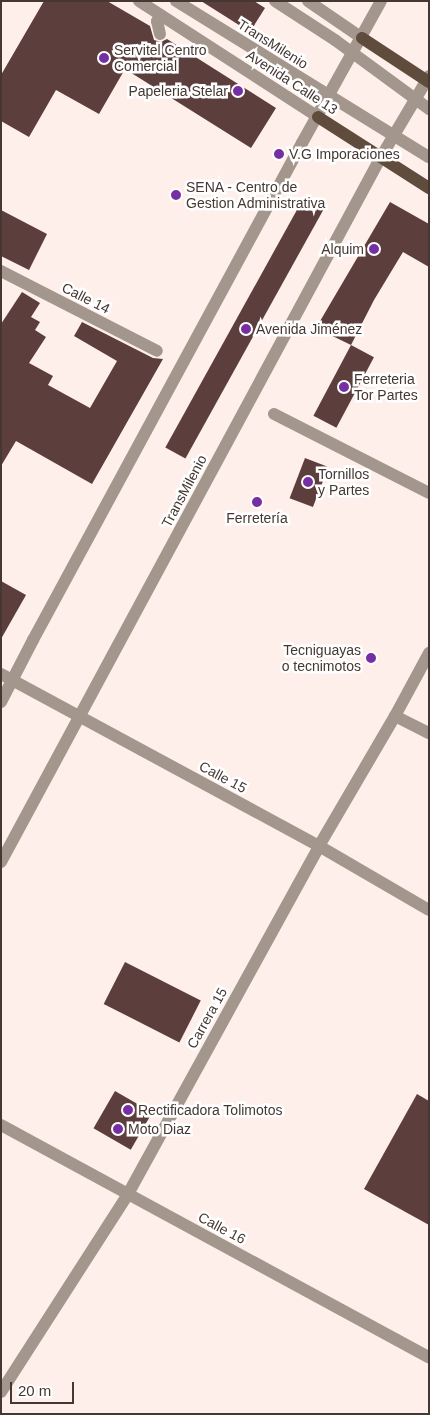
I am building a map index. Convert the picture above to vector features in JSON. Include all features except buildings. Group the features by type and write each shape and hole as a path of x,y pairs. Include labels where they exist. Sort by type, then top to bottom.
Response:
{"main road":[{"path":"362,38 428,79"},
{"name":"Avenida Calle 13","path":"318,116 429,188"}],"street":[{"name":"Avenida Calle 13","path":"139,1 318,116"},
{"name":"TransMilenio","path":"176,1 429,157"},
{"path":"275,1 353,53 429,109"},
{"path":"308,1 362,38"},
{"path":"1,702 7,677 381,1"},
{"path":"160,15 157,21 160,34"},
{"name":"TransMilenio","path":"1,862 381,157 428,79"},
{"name":"Calle 14","path":"1,271 157,351"},
{"path":"274,414 429,493"},
{"name":"Carrera 15","path":"1,1392 128,1194 319,846 396,716 429,653"},
{"name":"Calle 15","path":"7,677 319,846 429,910"},
{"path":"396,716 429,733"},
{"name":"Calle 16","path":"1,1125 429,1357"}],"place":[{"name":"Servitel Centro Comercial","path":"104,58"},
{"name":"Papeleria Stelar","path":"238,91"},
{"name":"V.G Imporaciones","path":"279,154"},
{"name":"SENA - Centro de Gestion Administrativa","path":"176,195"},
{"name":"Alquim","path":"374,249"},
{"name":"Avenida Jiménez","path":"246,329"},
{"name":"Ferreteria Tor Partes","path":"344,387"},
{"name":"Tornillos y Partes","path":"308,482"},
{"name":"Ferretería","path":"257,502"},
{"name":"Tecniguayas o tecnimotos","path":"371,658"},
{"name":"Rectificadora Tolimotos","path":"128,1110"},
{"name":"Moto Diaz","path":"118,1129"}]}
